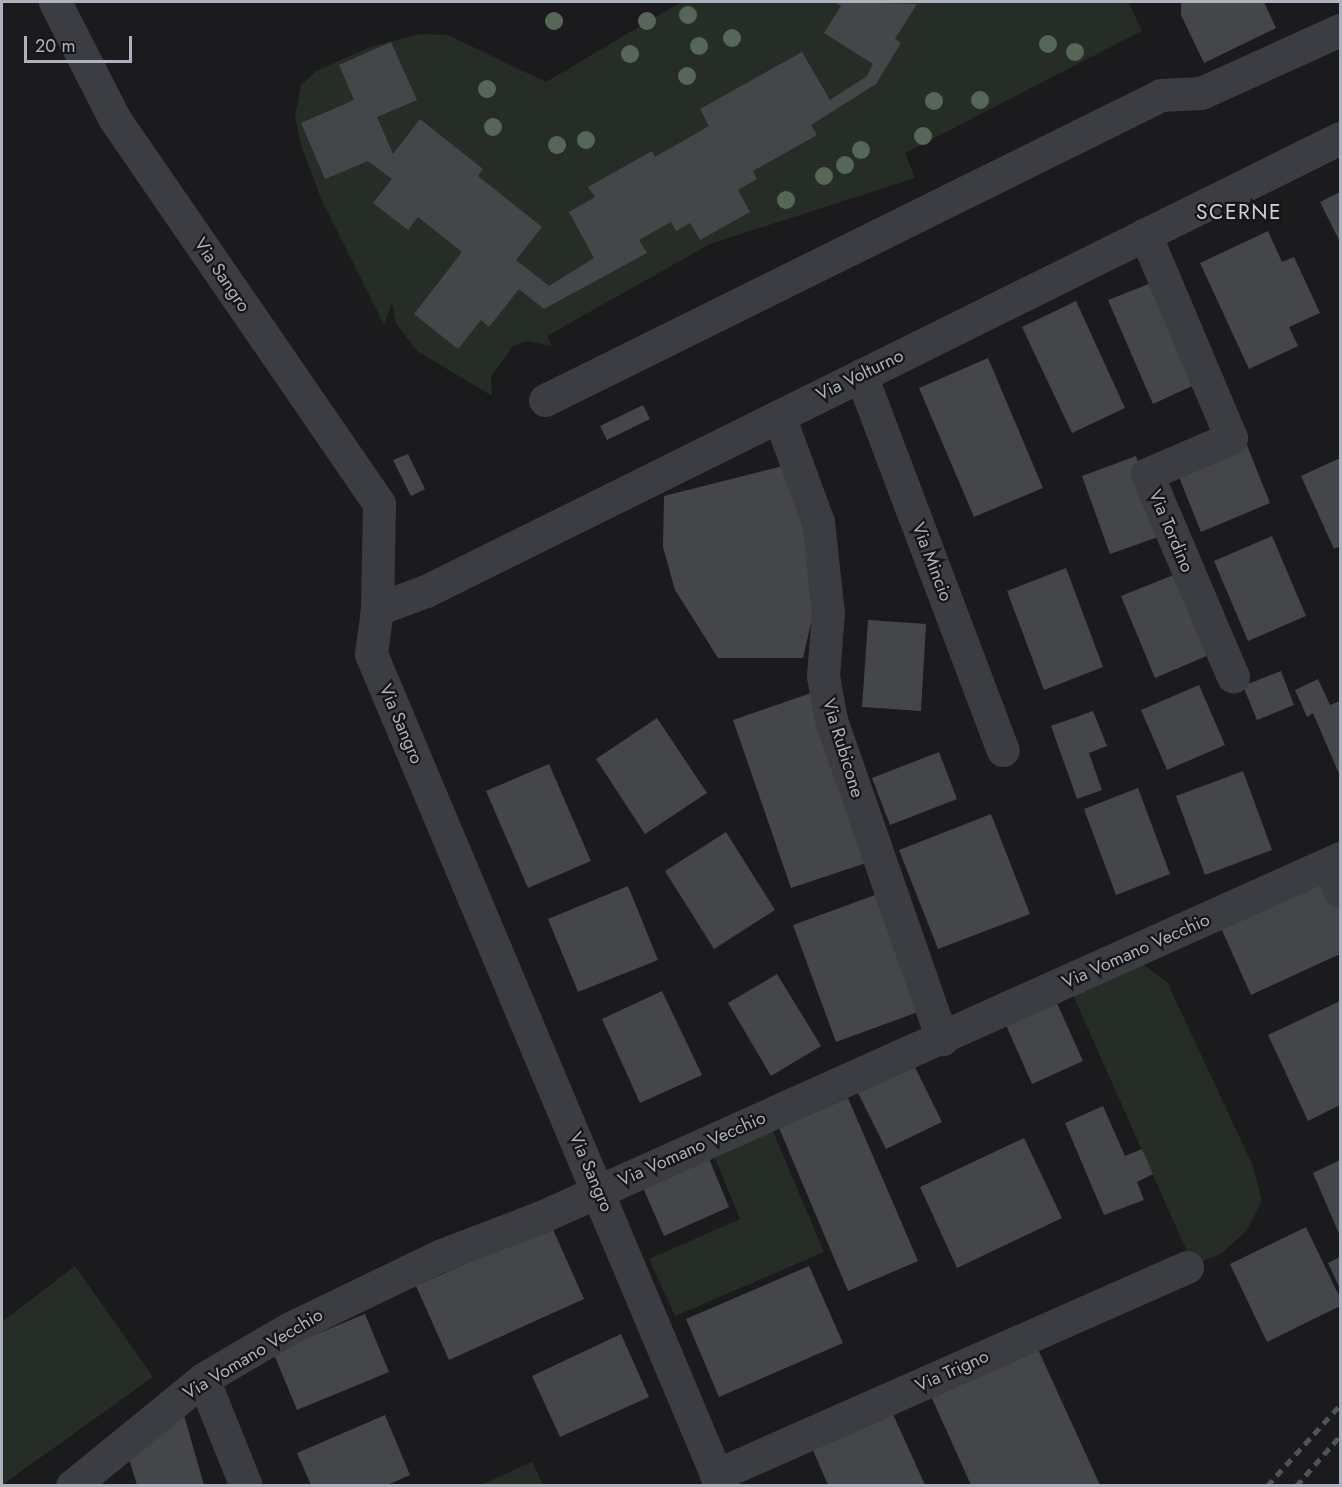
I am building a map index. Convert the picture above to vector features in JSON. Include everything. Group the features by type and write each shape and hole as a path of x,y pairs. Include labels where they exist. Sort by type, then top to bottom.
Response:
{"street":[{"name":"Via Sangro","path":"55,2 114,118 379,504 377,609 371,654 719,1480"},
{"path":"545,400 1161,95 1201,93 1341,30"},
{"name":"Via Volturno","path":"377,609 426,591 1341,138"},
{"name":"Via Tordino","path":"1145,234 1231,438 1146,474 1233,677"},
{"name":"Via Mincio","path":"861,375 1003,750"},
{"name":"Via Rubicone","path":"779,416 818,522 828,612 823,676 831,720 942,1039"},
{"name":"Via Vomano Vecchio","path":"72,1485 203,1379 290,1328 442,1255 1337,871"},
{"name":"Via Trigno","path":"719,1480 1187,1267"},
{"path":"203,1379 246,1485"}],"shaded area":[{"path":"681,2 1128,2 1142,31 905,153 915,178 710,244 547,336 552,346 527,341 512,347 491,377 492,396 417,351 396,323 392,303 384,325 322,201 301,145 295,117 301,85 316,71 373,46 420,34 448,35 546,82"},
{"path":"1132,956 1167,982 1253,1166 1262,1201 1246,1231 1221,1254 1193,1265 1069,986"},
{"path":"769,1122 824,1252 675,1316 649,1259 740,1219 711,1148"},
{"path":"75,1266 153,1377 2,1485 2,1322"},
{"path":"532,1462 543,1485 481,1485"}],"building":[{"path":"835,2 917,4 895,39 901,43 876,84 811,125 817,135 753,171 757,179 738,190 750,212 700,240 690,223 676,231 671,222 639,240 647,253 544,309 519,289 489,327 481,320 458,349 414,314 462,252 418,217 408,230 373,203 392,179 368,161 325,179 301,123 354,100 339,65 391,42 417,100 377,117 393,154 420,119 483,169 478,176 542,227 516,260 549,286 594,258 569,212 595,197 588,187 652,151 655,157 709,126 700,109 802,52 830,100 867,76 873,64 824,33 841,6"},
{"path":"1181,2 1264,2 1276,28 1204,63 1181,15"},
{"path":"1340,192 1340,242 1320,202"},
{"path":"1268,231 1282,262 1294,257 1320,313 1289,327 1298,346 1249,369 1200,263"},
{"path":"1159,280 1203,381 1153,404 1108,300"},
{"path":"1076,301 1125,408 1072,433 1022,327"},
{"path":"988,358 1043,488 974,517 919,388"},
{"path":"643,405 650,419 607,440 600,426"},
{"path":"1246,443 1270,503 1201,532 1177,472"},
{"path":"408,454 425,489 411,496 393,460"},
{"path":"1136,456 1164,535 1110,554 1082,476"},
{"path":"1340,458 1340,546 1334,549 1301,476"},
{"path":"791,464 820,583 803,658 718,658 675,590 663,547 664,496"},
{"path":"1272,536 1306,616 1248,641 1214,561"},
{"path":"1066,568 1103,667 1044,690 1007,591"},
{"path":"1176,574 1209,655 1155,678 1121,596"},
{"path":"868,620 926,624 921,711 862,707"},
{"path":"1281,671 1294,705 1257,720 1243,686"},
{"path":"1318,679 1330,705 1340,701 1340,776 1313,713 1307,717 1295,690"},
{"path":"1199,685 1225,745 1167,770 1141,710"},
{"path":"811,693 869,862 791,888 733,720"},
{"path":"1093,711 1107,746 1089,753 1102,790 1077,799 1051,726"},
{"path":"657,718 707,793 645,834 596,759"},
{"path":"939,752 957,799 890,825 872,778"},
{"path":"549,764 591,861 528,888 486,791"},
{"path":"1243,771 1272,850 1205,875 1176,796"},
{"path":"1138,788 1170,874 1116,895 1084,809"},
{"path":"991,814 1030,914 938,949 899,850"},
{"path":"726,832 775,910 714,949 665,871"},
{"path":"1325,879 1340,912 1340,954 1251,995 1221,928"},
{"path":"628,886 658,960 578,992 548,919"},
{"path":"875,895 918,1012 836,1042 793,925"},
{"path":"777,974 821,1046 771,1076 728,1003"},
{"path":"662,991 702,1075 640,1103 602,1019"},
{"path":"1340,1001 1340,1105 1308,1121 1268,1035"},
{"path":"1057,1003 1083,1061 1032,1084 1006,1025"},
{"path":"914,1065 942,1122 886,1149 858,1093"},
{"path":"848,1098 918,1261 848,1291 779,1128"},
{"path":"1103,1106 1125,1156 1142,1149 1153,1174 1137,1182 1144,1200 1104,1215 1065,1123"},
{"path":"1024,1138 1062,1218 957,1268 920,1187"},
{"path":"707,1154 729,1207 664,1236 641,1183"},
{"path":"1340,1160 1340,1236 1313,1173"},
{"path":"551,1225 584,1299 449,1360 416,1286"},
{"path":"1306,1227 1340,1298 1340,1306 1267,1342 1230,1264"},
{"path":"1340,1257 1340,1289 1328,1263"},
{"path":"809,1266 843,1343 719,1397 686,1319"},
{"path":"365,1314 389,1372 297,1410 273,1352"},
{"path":"621,1334 649,1397 560,1437 532,1376"},
{"path":"1036,1345 1100,1485 971,1485 930,1394"},
{"path":"892,1412 925,1485 828,1485 812,1448"},
{"path":"184,1415 204,1485 137,1485 128,1456"},
{"path":"385,1415 410,1475 387,1485 311,1485 297,1453"}],"railway":[{"path":"1267,1486 1340,1405"},
{"path":"1296,1486 1340,1436"}],"district":[{"name":"SCERNE","path":"1239,212"}]}
